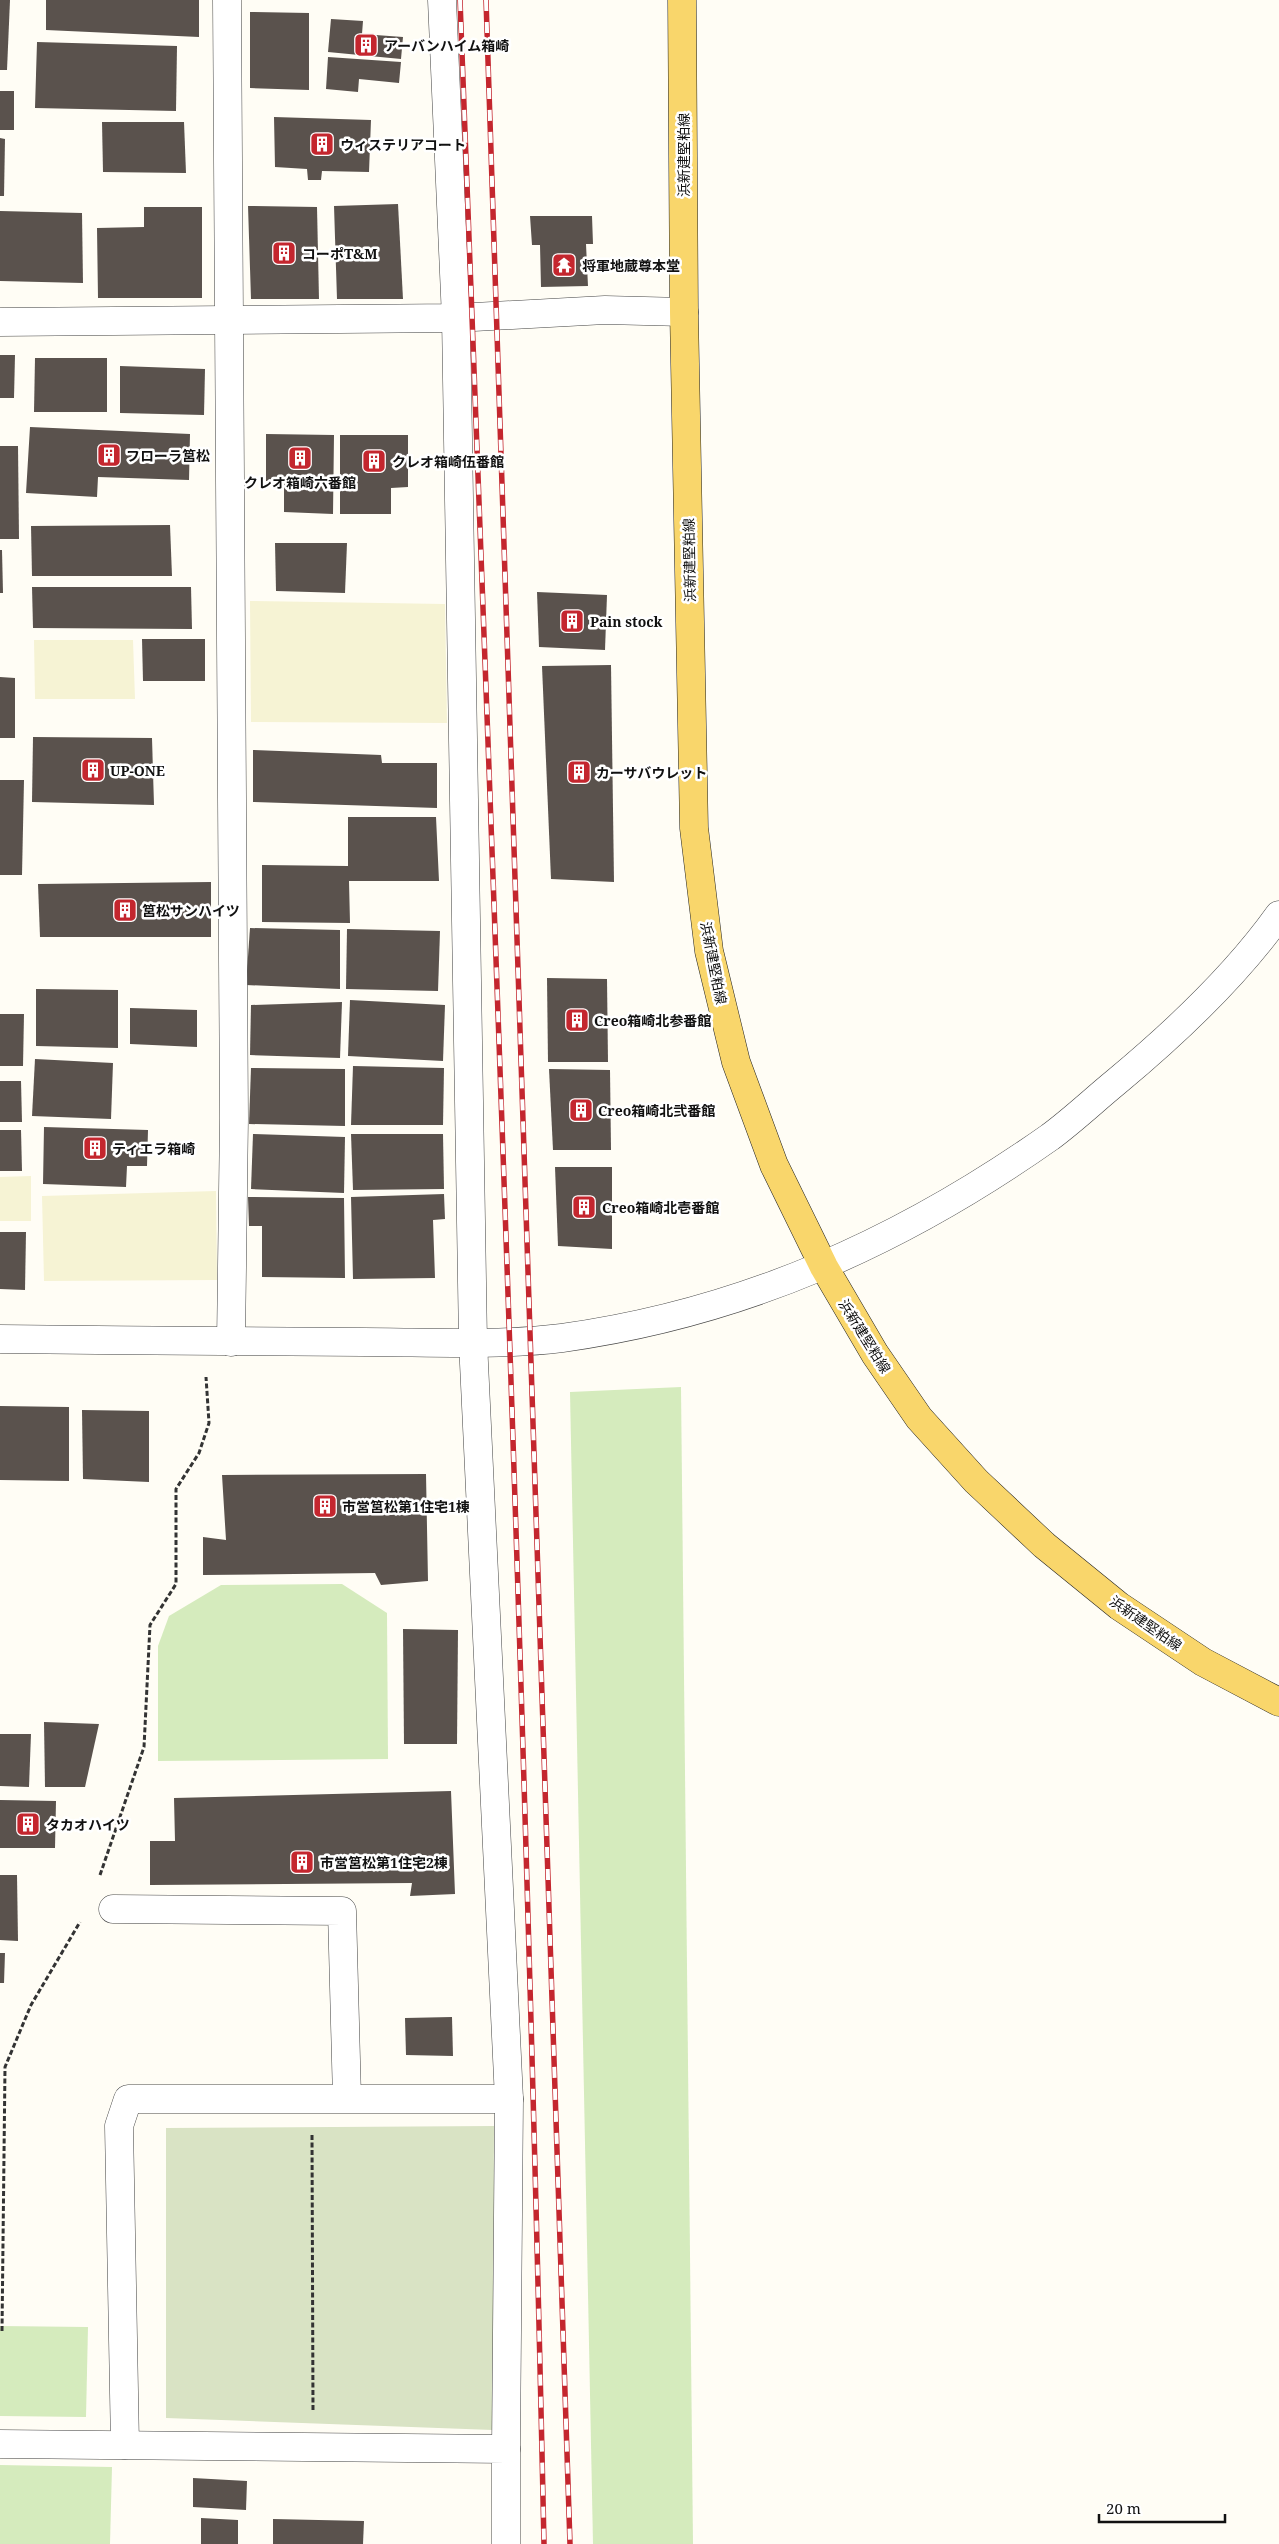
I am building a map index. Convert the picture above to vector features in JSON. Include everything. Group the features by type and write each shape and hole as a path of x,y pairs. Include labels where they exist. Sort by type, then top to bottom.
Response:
{"main road":[{"name":"浜新建堅粕線","path":"682,0 684,312 694,828 709,952 736,1062 774,1164 824,1267 874,1354 919,1418 976,1481 1044,1545 1119,1606 1203,1662 1279,1702"}],"street":[{"path":"219,1342 234,1118 227,0"},
{"path":"442,0 456,318 473,1342 510,2098 506,2544"},
{"path":"0,322 456,318 605,310 684,312"},
{"path":"0,1339 219,1342 473,1342 558,1338 631,1326 704,1309 767,1289 824,1267 945,1204 1052,1136 1168,1039 1260,941 1279,915"},
{"path":"114,1909 342,1911 347,2098"},
{"path":"125,2445 119,2126 128,2098 510,2098"},
{"path":"0,2444 506,2449"}],"path":[{"path":"100,1876 144,1747 150,1625 176,1584 176,1489 199,1453 208,1423 219,1342"},
{"path":"2,2331 5,2067 31,2005 80,1921"},
{"path":"312,2098 313,2447"}],"shaded area":[{"path":"250,601 445,604 447,723 251,722"},
{"path":"34,640 133,640 135,699 35,699"},
{"path":"31,1176 31,1221 0,1221 0,1177"},
{"path":"216,1191 217,1280 44,1281 42,1196"}],"green space":[{"path":"681,1387 693,2544 593,2544 570,1392"},
{"path":"342,1584 387,1613 388,1759 158,1761 158,1646 169,1616 221,1585"},
{"path":"494,2126 493,2430 166,2418 166,2128"},
{"path":"0,2326 88,2327 86,2417 0,2416"},
{"path":"0,2465 112,2467 110,2544 0,2544"}],"building":[{"path":"0,0 10,0 7,70 0,70"},
{"path":"46,0 199,0 199,37 46,30"},
{"path":"250,12 309,13 309,90 250,88"},
{"name":"アーバンハイム箱崎","path":"331,19 363,21 362,34 403,37 401,59 328,52"},
{"path":"37,42 177,46 176,111 35,108"},
{"path":"328,57 401,62 399,83 359,79 358,92 326,89"},
{"path":"0,91 14,91 14,130 0,130"},
{"name":"ウィステリアコート","path":"274,117 371,120 369,172 322,171 321,180 308,180 307,169 275,167"},
{"path":"102,122 184,122 186,173 103,172"},
{"path":"0,138 5,139 4,196 0,196"},
{"path":"398,204 403,299 337,299 334,206"},
{"name":"コーポT&M","path":"248,206 317,207 319,299 251,299"},
{"path":"144,207 202,207 202,298 98,298 97,228 144,227"},
{"path":"0,211 82,213 83,283 0,281"},
{"name":"将軍地蔵尊本堂","path":"530,216 592,216 593,244 586,244 588,286 541,287 540,245 532,245"},
{"path":"0,355 15,355 14,398 0,398"},
{"path":"35,358 107,358 107,412 34,412"},
{"path":"120,366 205,369 204,415 120,413"},
{"name":"フローラ筥松","path":"30,427 190,434 189,480 98,477 97,497 26,493"},
{"name":"クレオ箱崎六番館","path":"266,434 334,435 333,514 284,512 284,482 266,481"},
{"name":"クレオ箱崎伍番館","path":"340,435 408,435 408,487 391,488 391,514 340,514"},
{"path":"0,446 18,446 19,539 0,539"},
{"path":"170,525 172,576 32,576 31,526"},
{"path":"275,543 347,543 345,593 276,591"},
{"path":"0,550 2,550 3,593 0,593"},
{"path":"32,587 191,587 192,629 33,628"},
{"name":"Pain stock","path":"537,592 607,595 605,650 539,647"},
{"path":"142,639 205,639 205,681 143,681"},
{"name":"カーサバウレット","path":"611,665 614,882 551,879 542,666"},
{"path":"0,677 15,678 15,738 0,738"},
{"name":"UP-ONE","path":"33,737 152,738 154,805 32,802"},
{"path":"253,750 381,755 382,763 437,763 437,808 253,802"},
{"path":"0,780 24,780 22,875 0,875"},
{"path":"348,817 436,817 439,881 349,881 350,923 262,922 262,865 348,866"},
{"name":"筥松サンハイツ","path":"211,882 211,937 40,937 38,884"},
{"path":"250,928 340,930 340,989 246,985"},
{"path":"347,929 440,931 438,991 346,989"},
{"name":"Creo箱崎北参番館","path":"547,978 607,979 608,1062 548,1062"},
{"path":"36,989 118,990 118,1048 36,1046"},
{"path":"350,1000 445,1005 443,1061 348,1056"},
{"path":"342,1002 340,1058 250,1055 251,1005"},
{"path":"130,1008 197,1010 197,1047 130,1044"},
{"path":"0,1014 24,1014 23,1066 0,1066"},
{"path":"35,1059 113,1063 111,1119 32,1116"},
{"path":"353,1066 444,1068 443,1125 351,1125"},
{"path":"251,1068 345,1069 345,1126 249,1124"},
{"name":"Creo箱崎北弐番館","path":"549,1069 610,1070 611,1150 553,1150"},
{"path":"0,1081 21,1081 22,1122 0,1122"},
{"name":"ティエラ箱崎","path":"44,1127 148,1130 147,1166 127,1166 126,1187 43,1184"},
{"path":"0,1130 21,1130 22,1171 0,1171"},
{"path":"253,1134 345,1137 344,1193 251,1189"},
{"path":"351,1134 443,1134 444,1189 353,1190"},
{"name":"Creo箱崎北壱番館","path":"555,1167 612,1167 612,1249 558,1246"},
{"path":"444,1194 445,1219 433,1220 435,1278 353,1279 351,1197"},
{"path":"248,1197 344,1198 345,1278 262,1277 262,1226 249,1226"},
{"path":"0,1232 26,1232 25,1290 0,1289"},
{"path":"0,1406 69,1407 69,1481 0,1480"},
{"path":"82,1410 149,1411 149,1482 83,1479"},
{"name":"市営筥松第1住宅1棟","path":"426,1474 428,1581 381,1585 375,1573 203,1575 203,1537 226,1540 222,1475"},
{"path":"403,1629 458,1630 457,1744 404,1744"},
{"path":"44,1722 99,1724 85,1787 45,1787"},
{"path":"0,1734 31,1734 29,1787 0,1786"},
{"name":"市営筥松第1住宅2棟","path":"451,1791 455,1894 410,1896 412,1883 150,1885 150,1841 175,1841 174,1798"},
{"name":"タカオハイツ","path":"0,1800 56,1801 55,1848 0,1848"},
{"path":"0,1875 17,1875 18,1941 0,1940"},
{"path":"0,1953 5,1953 4,1983 0,1983"},
{"path":"452,2017 453,2056 406,2055 405,2018"},
{"path":"193,2478 247,2481 246,2510 193,2507"},
{"path":"201,2518 238,2520 238,2544 201,2544"},
{"path":"273,2519 364,2521 363,2544 273,2544"}],"railway":[{"path":"460,0 518,1590 537,2226 544,2544"},
{"path":"486,0 570,2544"}],"place":[{"name":"アーバンハイム箱崎","path":"366,45"},
{"name":"ウィステリアコート","path":"322,144"},
{"name":"コーポT&M","path":"284,253"},
{"name":"将軍地蔵尊本堂","path":"564,265"},
{"name":"フローラ筥松","path":"109,455"},
{"name":"クレオ箱崎六番館","path":"300,458"},
{"name":"クレオ箱崎伍番館","path":"374,461"},
{"name":"Pain stock","path":"572,621"},
{"name":"UP-ONE","path":"93,770"},
{"name":"カーサバウレット","path":"579,772"},
{"name":"筥松サンハイツ","path":"125,910"},
{"name":"Creo箱崎北参番館","path":"577,1020"},
{"name":"Creo箱崎北弐番館","path":"581,1110"},
{"name":"ティエラ箱崎","path":"95,1148"},
{"name":"Creo箱崎北壱番館","path":"584,1207"},
{"name":"市営筥松第1住宅1棟","path":"325,1506"},
{"name":"タカオハイツ","path":"28,1824"},
{"name":"市営筥松第1住宅2棟","path":"302,1862"}]}
